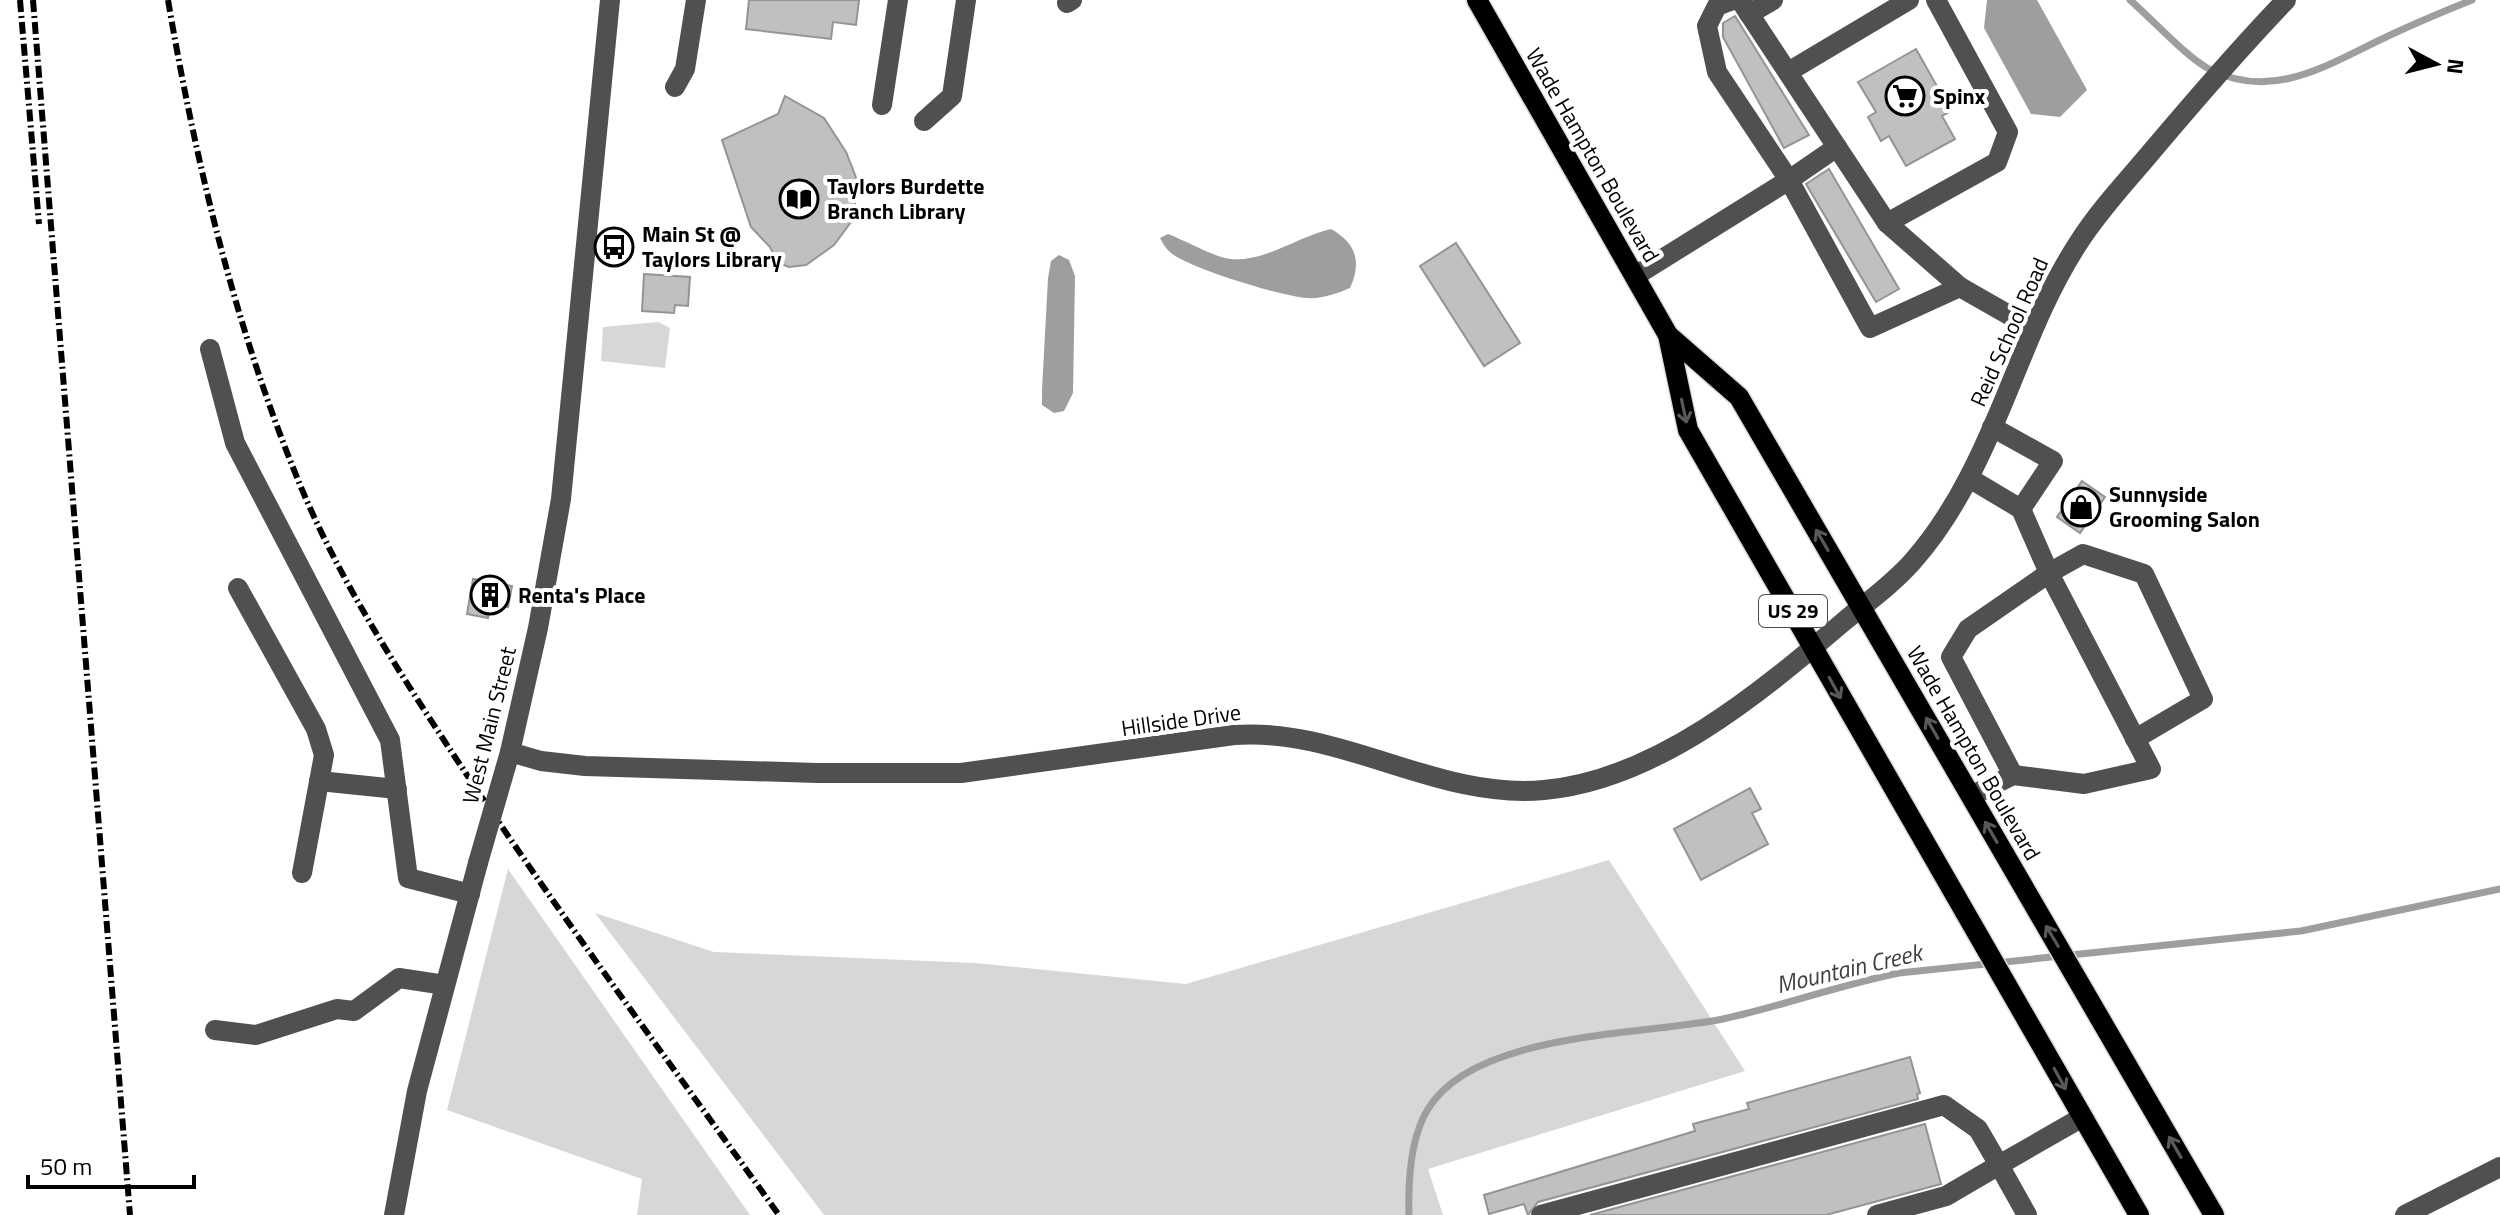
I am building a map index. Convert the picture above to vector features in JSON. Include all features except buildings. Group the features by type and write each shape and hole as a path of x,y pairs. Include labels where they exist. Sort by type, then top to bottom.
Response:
{"main road":[{"name":"Wade Hampton Boulevard","path":"1477,0 1668,335 1688,430 2139,1215"},
{"name":"Wade Hampton Boulevard","path":"1668,335 1739,397 2214,1215"}],"street":[{"name":"West Main Street","path":"394,1215 417,1091 510,752 538,628 561,499 610,0"},
{"path":"675,87 685,69 696,0"},
{"path":"882,105 898,0"},
{"path":"924,121 952,96 966,0"},
{"path":"1733,0 1717,6 1707,26 1717,72 1789,180 1870,328 1960,287"},
{"path":"1773,0 1745,7 1887,223 1960,287 2032,328"},
{"path":"1788,72 1909,0"},
{"path":"1887,223 1997,162 2008,132 1936,0"},
{"name":"Reid School Road","path":"1813,648 1914,560 1969,478 2032,328 2081,238 2174,126 2286,0"},
{"path":"1635,276 1837,147"},
{"path":"210,349 235,443 390,740 408,878 470,894"},
{"path":"1992,427 2053,461 2021,509"},
{"path":"1969,478 2021,509 2049,573 2151,769 2084,784 2013,775 1971,796"},
{"path":"2013,775 1951,657 1968,629 2049,573 2083,554 2144,574 2203,699 2135,739"},
{"path":"238,588 316,729 324,755 302,873"},
{"name":"Hillside Drive","path":"510,752 541,761 585,766 817,773 961,773 1234,735 1276,734 1317,740 1402,768 1451,780 1505,790 1543,790 1581,784 1671,749 1763,690 1813,648"},
{"path":"319,781 397,789"},
{"path":"215,1030 256,1035 337,1009 354,1011 399,978 445,985"},
{"path":"1541,1215 1944,1105 1978,1129 2027,1215"},
{"path":"1877,1215 1946,1196 2081,1118"},
{"path":"2405,1215 2500,1167"}],"shaded area":[{"path":"1987,0 2037,0 2087,90 2060,117 2031,114 1984,28"},
{"path":"1331,229 1351,247 1356,262 1354,279 1350,288 1313,298 1258,287 1216,274 1171,253 1160,238 1168,234 1214,255 1235,259 1262,255"},
{"path":"1059,255 1069,260 1075,276 1073,393 1064,411 1054,413 1042,405 1042,390 1048,278 1051,261"},
{"path":"658,322 670,328 665,368 601,361 603,327"},
{"path":"1609,860 1745,1071 1428,1169 1443,1215 824,1215 595,913 714,952 975,963 1186,984"},
{"path":"508,869 750,1215 637,1215 642,1179 447,1110"}],"waterway":[{"name":"Mountain Creek","path":"2130,0 2179,47 2209,69 2232,78 2255,82 2276,81 2319,69 2472,0"},
{"name":"Mountain Creek","path":"1409,1215 1414,1146 1428,1109 1451,1084 1482,1065 1520,1051 1607,1034 1723,1019 1899,973 2301,931 2500,889"}],"railway":[{"path":"20,0 39,224"},
{"path":"33,0 130,1215"},
{"path":"168,0 191,123 237,304 275,422 331,552 390,657 494,815 779,1215"}],"place":[{"name":"Spinx","path":"1905,96"},
{"name":"Taylors Burdette Branch Library","path":"799,199"},
{"name":"Main St @ Taylors Library","path":"614,247"},
{"name":"Sunnyside Grooming Salon","path":"2081,507"},
{"name":"Renta's Place","path":"490,595"}]}
